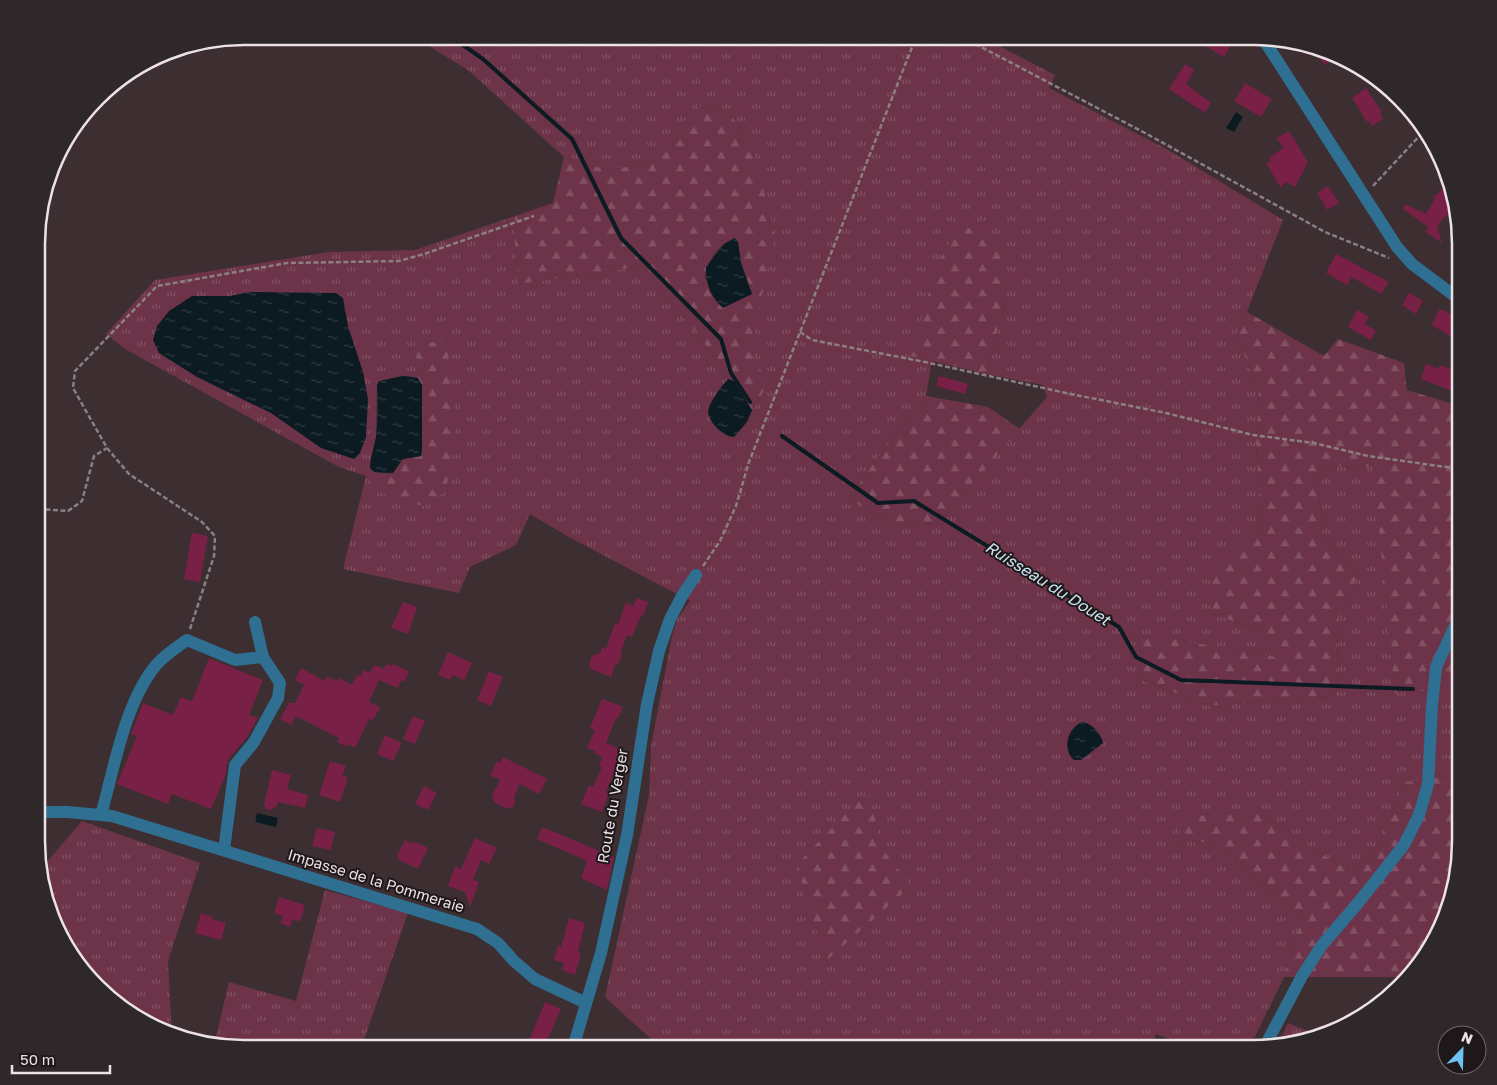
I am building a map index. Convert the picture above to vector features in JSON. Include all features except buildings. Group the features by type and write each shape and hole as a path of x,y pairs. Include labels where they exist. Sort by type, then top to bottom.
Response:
{"street":[{"path":"1267,45 1397,247 1412,264 1452,294"},
{"name":"Route du Verger","path":"575,1040 601,952 627,835 647,704 659,651 670,619 682,596 696,576"},
{"path":"224,850 235,765 254,742 278,698 280,684 263,657 255,622"},
{"path":"1268,1040 1302,976 1322,945 1404,845 1419,815 1428,784 1436,667 1452,632"},
{"path":"101,815 127,721 143,685 157,663 187,640 235,660 263,657"},
{"name":"Impasse de la Pommeraie","path":"45,811 112,816 477,929 498,943 534,979 586,1003"}],"path":[{"path":"696,576 720,541 736,506 749,462 912,45"},
{"path":"979,45 1325,232 1394,260 1412,264"},
{"path":"1364,196 1420,136"},
{"path":"187,640 214,556 214,536 202,522 129,474 107,448 73,388 75,371 157,286 287,263 399,261 534,216"},
{"path":"800,332 812,340 1166,413 1253,435 1314,443 1368,456 1452,468"},
{"path":"45,509 68,511 82,501 94,456 107,448"}],"green space":[{"path":"427,45 997,45 1055,75 1049,88 1170,151 1283,220 1237,337 1259,389 1256,443 1262,534 1212,613 1277,638 1277,657 1138,634 1142,680 1209,706 1339,695 1337,672 1338,620 1358,575 1322,533 1317,466 1374,467 1395,692 1452,688 1452,775 1405,782 1373,855 1352,873 1258,812 1178,840 1216,843 1302,917 1284,977 1253,1040 1172,1040 1156,1034 1154,1040 652,1040 605,997 649,795 651,746 672,636 677,619 690,601 567,536 530,514 516,545 470,567 459,593 343,569 366,476 339,467 125,349 106,334 155,280 329,252 415,250 515,216 514,236 519,284 642,266 699,336 729,379 726,380 747,422 752,410 770,381 752,361 754,329 745,134 729,113 696,106 660,161 608,170 564,157 468,70","holes":["1006,299 986,374 1043,385 1047,397 936,524 886,521 853,502 861,480 926,396 932,361 911,356","416,343 446,491 370,485 370,464 376,436 377,385 397,377 418,378"]},
{"path":"696,106 729,113 752,147 775,232 755,329 752,360 770,381 752,410 735,382 729,379 699,336 642,266 519,284 514,236 515,216 553,203 564,157 608,170 659,161","holes":["733,239 738,242 741,263 752,294 705,279 707,267 713,255 727,242"]},
{"path":"959,226 996,234 1006,299 986,374 911,356 937,264"},
{"path":"1247,312 1324,356 1338,339 1404,363 1407,390 1452,404 1452,689 1395,693 1373,467 1317,466 1322,533 1358,575 1338,620 1337,672 1339,695 1209,706 1142,680 1138,633 1277,657 1277,638 1212,613 1212,565 1262,534 1256,443 1259,389 1237,337"},
{"path":"447,342 456,429 446,491 424,506 394,500 370,485 370,468 378,473 393,473 403,459 421,456 422,385 418,378 415,343"},
{"path":"926,396 988,407 1020,429 936,524 886,521 853,502 861,480"},
{"path":"1452,775 1452,854 1445,893 1437,917 1418,952 1398,977 1284,977 1302,917 1216,843 1178,840 1182,817 1258,812 1352,873 1373,855 1405,782"},
{"path":"870,795 881,847 911,886 827,960 803,893 799,862 855,804"},
{"path":"82,821 200,863 168,961 172,1026 144,1013 123,999 103,982 86,962 60,917 52,893 46,863"},
{"path":"325,890 408,913 364,1040 231,1040 216,1038 229,982 296,1001"},
{"path":"1288,1023 1309,1032 1292,1036 1281,1038"}],"water":[{"path":"1236,112 1243,117 1234,132 1226,128"},
{"path":"735,238 738,242 741,263 752,294 723,308 715,299 710,289 706,267 724,244"},
{"path":"249,292 336,293 343,298 348,326 363,372 368,399 366,437 360,453 354,459 321,448 271,413 197,377 159,353 153,340 157,326 169,311 192,296 230,296"},
{"path":"403,376 418,378 422,385 421,456 403,459 393,473 374,472 370,468 377,431 377,385 379,381"},
{"path":"729,379 735,382 752,410 747,422 734,437 726,435 718,429 711,421 708,412 716,394"},
{"path":"1082,722 1089,724 1095,729 1103,743 1081,760 1074,760 1068,750 1068,739 1073,729"},
{"path":"257,813 278,818 276,827 255,822"}],"waterway":[{"name":"Ruisseau du Douet","path":"463,45 483,59 572,139 621,238 721,339 731,373 750,402"},
{"name":"Ruisseau du Douet","path":"782,436 878,503 914,501 1119,627 1136,657 1181,680 1413,689"}]}
